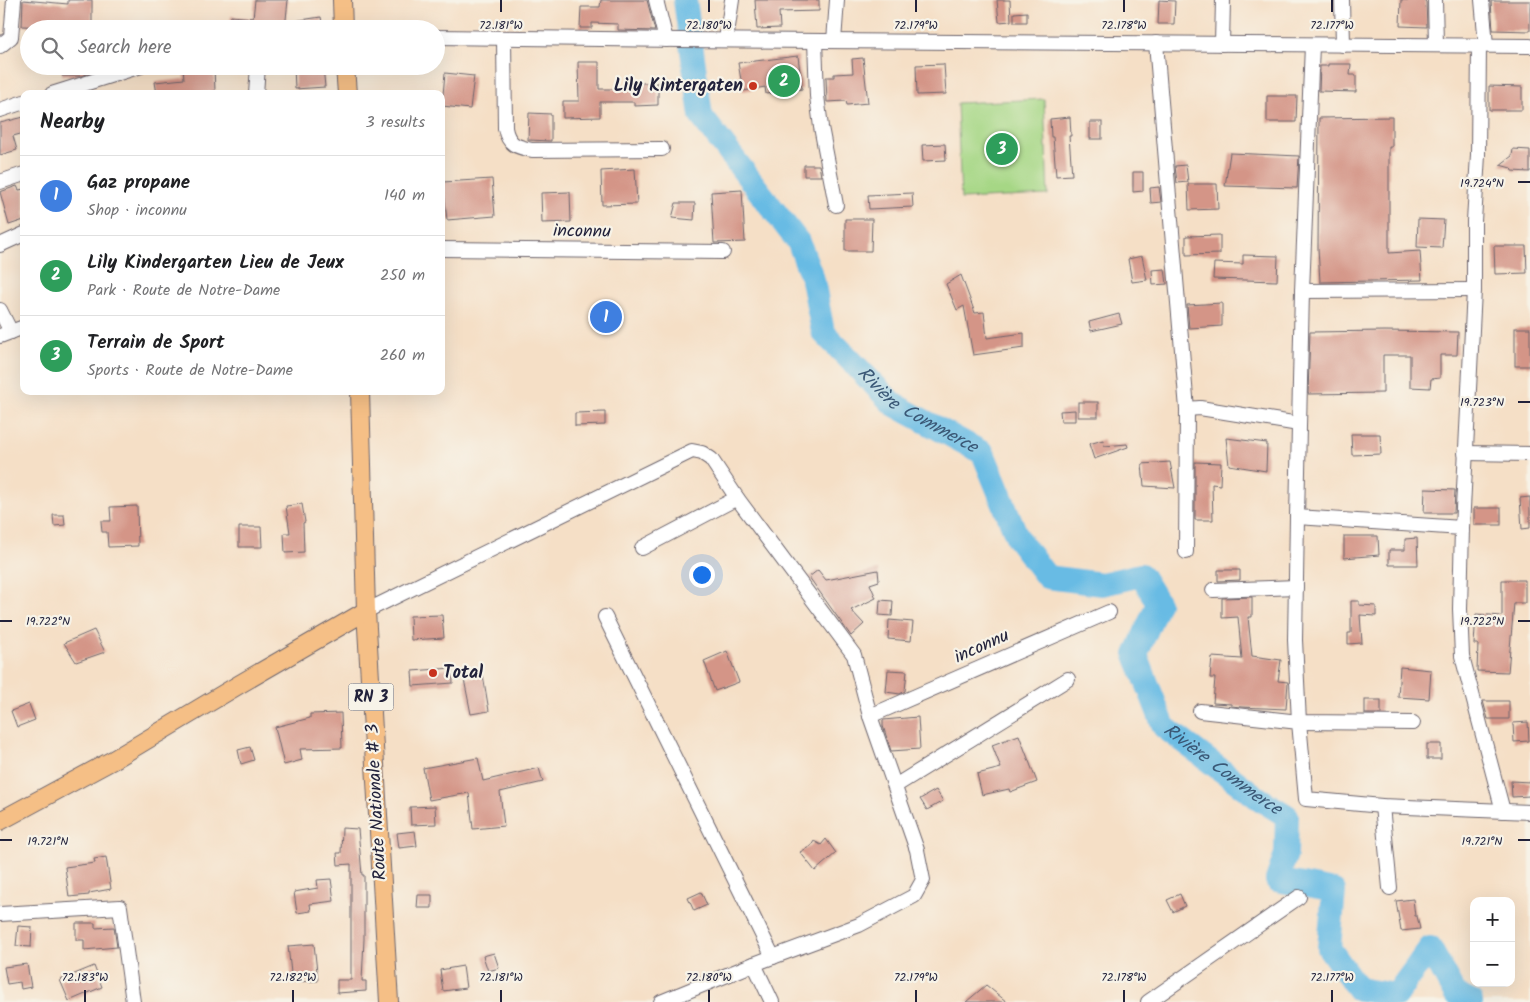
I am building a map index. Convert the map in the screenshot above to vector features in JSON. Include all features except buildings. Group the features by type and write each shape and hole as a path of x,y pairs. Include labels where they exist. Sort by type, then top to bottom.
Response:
{"main road":[{"path":"342,0 343,20"},
{"path":"346,75 347,90"},
{"name":"Route Nationale # 3","path":"360,395 366,612 389,1002"},
{"path":"0,821 113,760 366,612"}],"street":[{"path":"0,46 11,37 14,0"},
{"path":"656,0 666,40"},
{"path":"719,40 732,0"},
{"path":"834,41 837,0"},
{"path":"1222,44 1223,0"},
{"path":"1342,0 1343,45"},
{"path":"1435,0 1436,45"},
{"path":"1482,0 1482,45 1474,221 1474,290 1465,453 1460,609 1462,656 1503,811"},
{"path":"445,37 1530,46"},
{"path":"504,38 505,128 507,137 512,143 520,148 532,150 662,149"},
{"path":"815,41 818,104 836,205"},
{"path":"1156,43 1187,408 1186,552"},
{"path":"1312,45 1302,290 1295,640 1299,722 1306,799 1382,806 1530,812"},
{"path":"65,90 112,75"},
{"path":"256,90 257,75"},
{"path":"0,110 20,103"},
{"path":"0,182 20,175"},
{"path":"0,245 20,236"},
{"name":"inconnu","path":"445,249 723,252"},
{"path":"1302,290 1474,290"},
{"path":"0,310 12,332"},
{"path":"1187,408 1200,408 1299,424"},
{"path":"366,612 692,451 702,453 711,459 737,498 854,655 870,716 917,850 923,880 914,896 859,925 754,964 661,1002"},
{"path":"1465,453 1530,454"},
{"path":"642,548 737,498"},
{"path":"1297,517 1462,528"},
{"path":"1213,590 1296,587"},
{"name":"inconnu","path":"870,716 1109,612"},
{"path":"605,616 773,957"},
{"path":"895,786 1068,679"},
{"path":"1200,711 1299,722 1414,723"},
{"path":"1382,806 1390,888"},
{"path":"1148,1002 1299,897"},
{"path":"0,914 120,906 133,1002"},
{"path":"754,964 772,1002"}],"green space":[{"path":"1044,99 1048,195 961,199 957,103"}],"waterway":[{"name":"Rivière Commerce","path":"685,0 701,116 799,243 813,280 823,332 893,404 983,453 1018,539 1047,577 1102,584 1141,575 1158,603 1136,655 1164,727 1258,798 1287,816 1286,854 1277,880 1334,891 1329,948 1358,989 1396,995 1430,948 1455,994 1471,1002"}],"place":[{"name":"Lily Kindergarten Lieu de Jeux","path":"784,81"},
{"name":"Lily Kintergaten","path":"753,86"},
{"name":"Terrain de Sport","path":"1002,149"},
{"name":"Gaz propane","path":"606,317"},
{"name":"Total","path":"433,673"}]}
